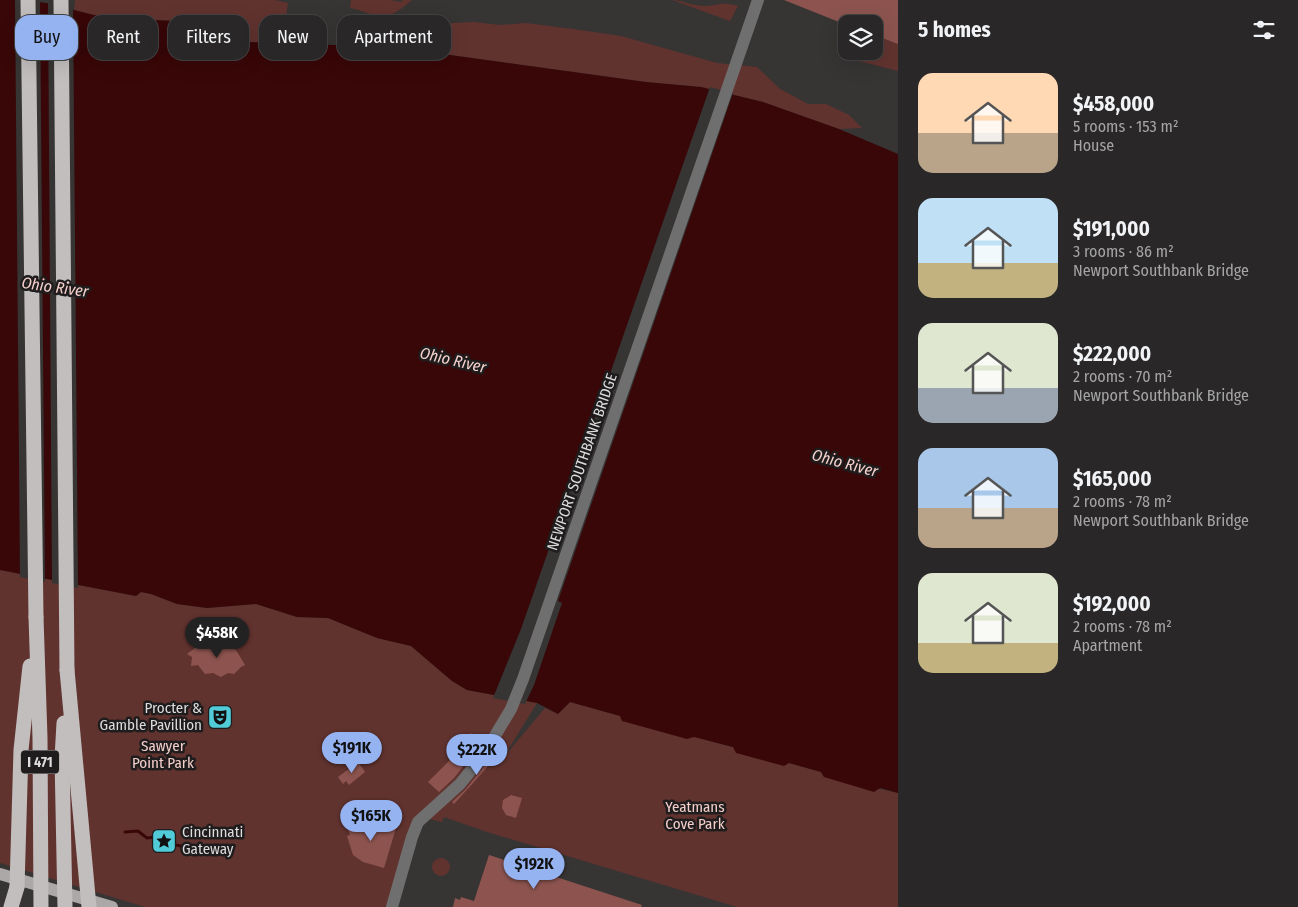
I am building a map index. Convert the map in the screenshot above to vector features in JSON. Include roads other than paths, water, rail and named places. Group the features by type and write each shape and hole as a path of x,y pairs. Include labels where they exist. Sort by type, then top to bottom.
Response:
{"highway":[{"name":"I 471","path":"28,0 41,907"},
{"name":"I 471","path":"61,0 67,670 62,758 65,907"},
{"path":"17,907 21,750 36,617"},
{"path":"67,670 89,907"},
{"path":"11,907 17,887"}],"main road":[{"path":"0,874 112,907"}],"street":[{"name":"NEWPORT SOUTHBANK BRIDGE","path":"392,906 418,822 460,784 484,754 511,709 758,0"}],"water":[{"name":"Ohio River","path":"0,0 46,3 94,15 88,15 88,60 158,60 158,20 168,21 168,60 249,60 249,42 259,42 259,60 327,60 327,45 337,45 337,60 451,60 451,55 646,82 701,87 763,102 839,129 898,154 898,793 880,788 874,792 824,777 821,772 789,763 784,766 736,753 733,747 694,737 687,739 622,721 620,716 570,702 558,714 537,703 467,690 452,681 411,646 377,638 328,618 297,617 256,604 207,608 177,604 141,592 136,596 0,570"}],"waterway":[{"path":"125,832 138,831 147,838 155,837 180,846 202,848 217,845 222,848"}],"place":[{"name":"Procter & Gamble Pavillion","path":"220,717"},
{"name":"Cincinnati Gateway","path":"164,841"}],"park label":[{"name":"Sawyer Point Park","path":"163,754"},
{"name":"Yeatmans Cove Park","path":"695,816"}]}
